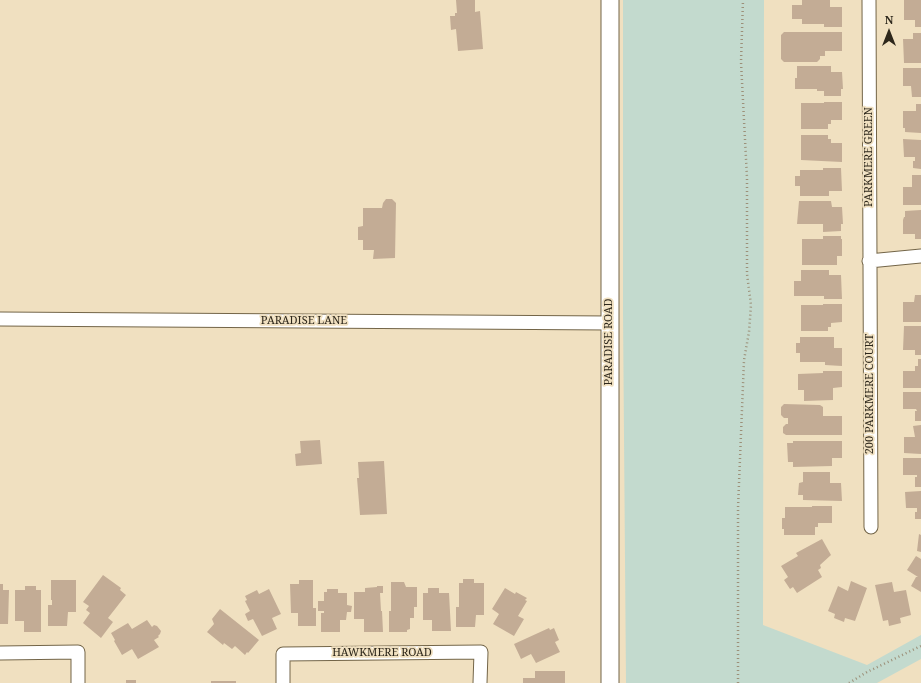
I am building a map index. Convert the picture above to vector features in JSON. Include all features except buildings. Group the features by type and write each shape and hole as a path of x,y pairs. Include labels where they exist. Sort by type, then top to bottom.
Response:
{"street":[{"name":"PARADISE ROAD","path":"610,0 610,683"},
{"name":"PARKMERE GREEN","path":"869,0 870,261"},
{"path":"870,261 921,256"},
{"name":"200 PARKMERE COURT","path":"870,261 871,527"},
{"name":"PARADISE LANE","path":"0,319 609,323"},
{"path":"0,653 78,652 78,683"},
{"name":"HAWKMERE ROAD","path":"283,683 283,654 480,652 480,683"}],"path":[{"path":"738,683 738,508 744,360 749,332 751,305 747,274 747,178 741,62 743,0"},
{"path":"849,683 867,672 921,646"}],"green space":[{"path":"623,0 764,0 763,625 867,665 921,635 921,659 877,683 626,683 623,313"}]}
